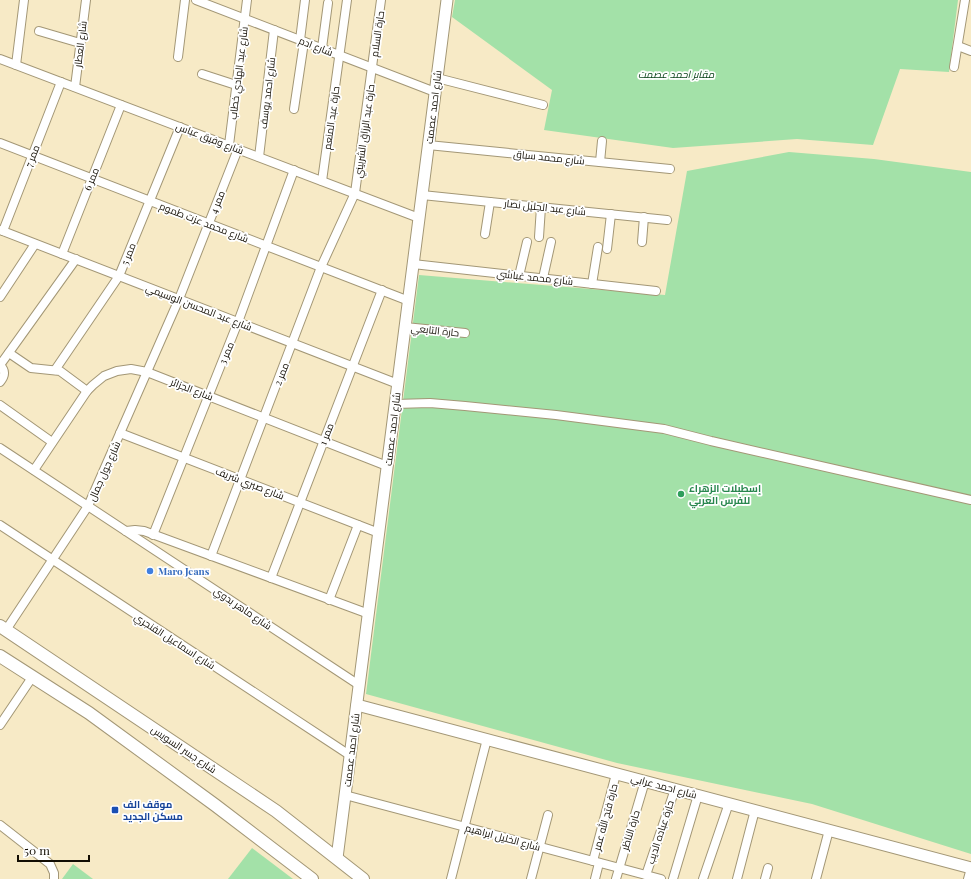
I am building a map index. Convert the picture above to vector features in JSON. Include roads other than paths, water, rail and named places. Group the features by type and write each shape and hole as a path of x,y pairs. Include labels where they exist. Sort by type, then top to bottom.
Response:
{"main road":[{"name":"شارع احمد عصمت","path":"337,858 447,0"},
{"name":"شارع جسر السويس","path":"3,628 276,811 363,879"},
{"path":"0,656 89,713 215,805 312,879"},
{"name":"شارع احمد عرابي","path":"357,705 971,868"}],"street":[{"path":"16,65 24,0"},
{"name":"شارع العطار","path":"75,87 86,0"},
{"path":"178,57 185,0"},
{"name":"شارع ادم","path":"196,0 435,92"},
{"name":"شارع عبد الهادي خطاب","path":"229,146 247,0"},
{"path":"294,109 305,0"},
{"name":"حارة عبد المنعم","path":"322,181 347,0"},
{"name":"حارة السلام","path":"372,68 382,0"},
{"path":"954,67 966,0 971,2"},
{"path":"322,48 328,3"},
{"name":"شارع احمد يوسف","path":"259,157 274,30"},
{"path":"39,31 80,43"},
{"path":"958,46 971,51"},
{"name":"شارع وفيق عباس","path":"1,62 16,65 75,87 419,218"},
{"name":"حارة عبد الرزاق الشربيني","path":"355,194 372,68"},
{"path":"202,74 236,86"},
{"path":"437,78 542,105"},
{"name":"ممر 7","path":"1,230 32,156 60,82"},
{"name":"ممر 6","path":"62,254 121,105"},
{"name":"ممر 5","path":"56,370 119,276 180,127"},
{"path":"600,162 602,141"},
{"name":"شارع محمد عزت طموم","path":"0,144 409,301"},
{"name":"شارع محمد سباق","path":"428,145 670,169"},
{"name":"ممر 4","path":"179,299 238,149"},
{"name":"ممر 3","path":"153,535 238,322 294,170"},
{"name":"ممر 2","path":"211,556 321,267 355,194"},
{"name":"شارع عبد الجليل نصار","path":"422,195 667,220"},
{"path":"486,234 490,202"},
{"path":"540,237 541,207"},
{"path":"608,248 611,214"},
{"path":"642,242 644,217"},
{"name":"شارع عبد المحسن الوسيمي","path":"1,230 398,384"},
{"path":"519,276 527,242"},
{"path":"543,278 551,242"},
{"path":"0,297 35,244"},
{"path":"592,284 598,248"},
{"path":"0,382 4,377 4,370 0,365 76,260"},
{"name":"شارع محمد غباشي","path":"413,264 656,291"},
{"name":"ممر 1","path":"271,578 382,290"},
{"name":"شارع جول جمال","path":"3,628 52,560 88,506 179,299"},
{"name":"حارة التابعي","path":"405,327 465,333"},
{"path":"9,353 31,368 60,371 87,391"},
{"name":"شارع الجزائر","path":"34,470 87,391 104,376 117,371 131,369 147,372 388,466"},
{"path":"395,404 430,403 466,406 556,415 664,429 971,500"},
{"path":"0,406 52,442"},
{"name":"شارع صبري شريف","path":"120,433 379,533"},
{"name":"شارع ماهر بدوي","path":"0,448 360,685"},
{"name":"شارع اسماعيل الفنجري","path":"0,525 350,756"},
{"path":"329,600 358,525"},
{"path":"126,531 144,531 369,614"},
{"path":"0,725 33,676"},
{"path":"451,879 487,739"},
{"name":"حارة فتح الله عمر","path":"594,879 596,862 616,774"},
{"name":"حارة الناظر","path":"616,879 645,781"},
{"name":"حارة عباده الديب","path":"647,876 675,789"},
{"name":"شارع الخليل ابراهيم","path":"345,795 661,879"},
{"path":"674,879 698,795"},
{"path":"703,879 729,803"},
{"path":"737,879 755,810"},
{"path":"531,879 548,814"},
{"path":"0,825 50,864 54,873 54,879"},
{"path":"817,879 829,830"},
{"path":"765,879 768,868"},
{"path":"968,879 971,868"}],"place":[{"name":"إسطبلات الزهراء للفرس العربي","path":"681,494"},
{"name":"Maro Jeans","path":"150,571"},
{"name":"موقف الف مسكن الجديد","path":"115,810"}],"park label":[{"name":"مقابر احمد عصمت","path":"676,74"}]}
